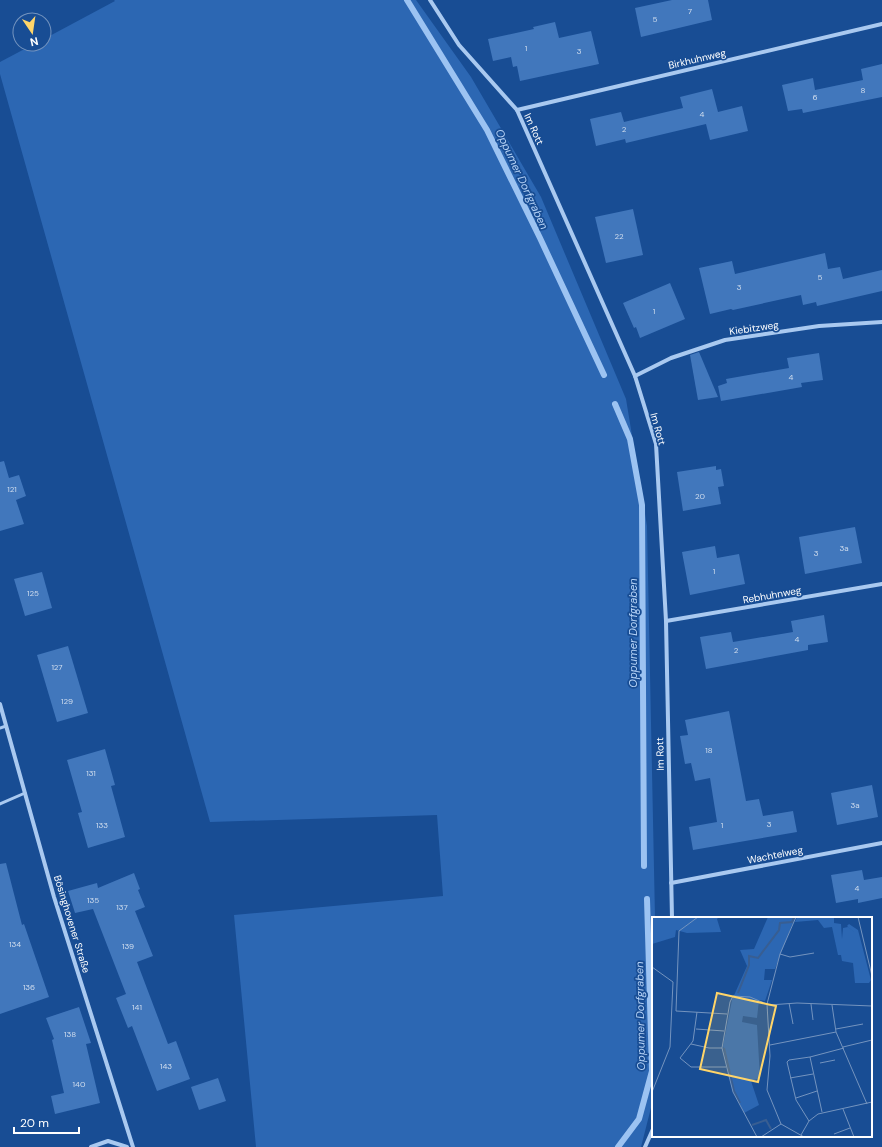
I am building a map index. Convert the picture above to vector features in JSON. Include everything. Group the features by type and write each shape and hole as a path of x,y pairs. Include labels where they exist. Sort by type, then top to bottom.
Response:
{"street":[{"name":"Im Rott","path":"430,0 459,45 517,110 635,376 656,444 666,621 672,917"},
{"name":"Birkhuhnweg","path":"517,110 882,24"},
{"name":"Kiebitzweg","path":"635,376 671,358 726,340 819,326 882,322"},
{"name":"Rebhuhnweg","path":"666,621 882,584"},
{"name":"Bösinghovener Straße","path":"0,704 54,897 133,1147"},
{"name":"Wachtelweg","path":"671,883 882,843"},
{"path":"645,1147 652,1131"},
{"path":"91,1147 108,1141 127,1147"}],"lane":[{"path":"0,728 6,726"},
{"path":"0,804 25,793"}],"shaded area":[{"path":"114,0 416,0 471,77 541,197 626,399 647,526 655,917 652,917 652,1104 641,1147 256,1147 234,915 443,896 437,815 210,822 0,74 0,62 19,52 52,52 52,35 115,1"}],"building":[{"path":"672,0 708,0 712,20 641,37 635,8"},
{"path":"555,22 559,38 591,31 599,64 520,81 517,66 513,67 511,57 493,61 488,39 534,29 533,27"},
{"path":"882,64 882,97 803,113 802,109 788,111 782,85 813,78 815,90 863,80 861,69"},
{"path":"712,89 718,112 742,106 748,131 710,140 706,124 626,143 625,139 596,146 590,119 621,112 624,122 683,108 680,97"},
{"path":"633,209 643,255 606,263 595,217"},
{"path":"825,253 828,269 840,267 843,279 882,270 882,291 817,306 816,302 803,305 801,295 710,314 699,268 732,261 735,274"},
{"path":"670,283 685,319 640,338 636,327 634,328 623,303"},
{"path":"699,352 718,397 698,400 690,355"},
{"path":"819,353 823,380 801,383 802,387 721,401 718,386 727,383 726,379 789,368 787,358"},
{"path":"4,461 9,478 19,475 26,496 16,500 24,524 0,531 0,462"},
{"path":"716,466 716,470 721,469 724,486 718,487 721,504 683,511 677,472"},
{"path":"855,527 862,563 805,574 799,537"},
{"path":"715,546 717,558 739,554 745,584 690,595 682,552"},
{"path":"42,572 52,608 25,616 14,579"},
{"path":"824,615 828,642 808,645 808,650 706,669 700,637 731,632 733,642 793,632 791,621"},
{"path":"68,646 88,713 57,722 37,655"},
{"path":"729,711 746,801 759,799 763,816 793,811 797,832 693,850 689,827 717,822 710,778 695,781 691,763 685,764 680,736 688,735 685,720"},
{"path":"105,749 115,785 111,786 125,837 88,848 78,813 82,812 67,760"},
{"path":"872,785 878,817 837,825 831,793"},
{"path":"6,863 22,925 24,924 49,997 0,1014 0,864"},
{"path":"862,870 864,880 882,877 882,898 858,903 858,899 836,903 831,875"},
{"path":"134,873 140,889 138,890 145,907 135,911 153,956 137,962 168,1044 176,1041 190,1079 157,1091 132,1026 128,1028 116,998 126,994 93,909 75,913 68,891 97,883 98,888"},
{"path":"79,1007 91,1043 86,1044 100,1103 55,1114 51,1096 64,1093 52,1040 54,1039 46,1018"},
{"path":"218,1078 226,1101 199,1110 191,1087"}],"waterway":[{"name":"Oppumer Dorfgraben","path":"407,0 487,130 540,238 604,375"},
{"name":"Oppumer Dorfgraben","path":"615,404 630,439 642,505 644,866"},
{"name":"Oppumer Dorfgraben","path":"618,1147 639,1119 652,1071 647,899"}]}
